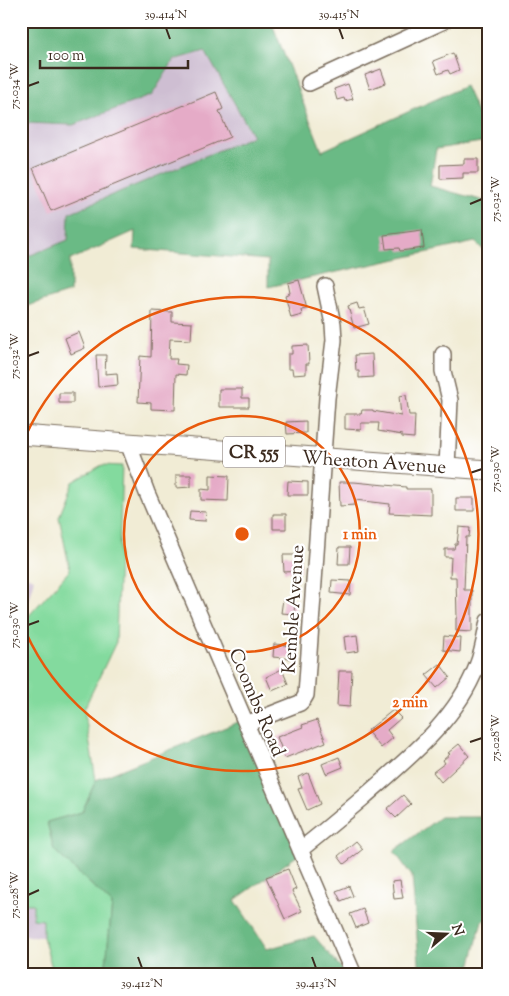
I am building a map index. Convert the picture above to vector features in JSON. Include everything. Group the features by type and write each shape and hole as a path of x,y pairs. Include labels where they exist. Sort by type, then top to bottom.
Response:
{"main road":[{"name":"Wheaton Avenue","path":"21,435 488,470"}],"street":[{"path":"309,83 444,21"},
{"name":"Kemble Avenue","path":"246,724 300,703 306,695 327,398 334,340 333,324 325,286"},
{"path":"443,354 443,371 450,400 447,467"},
{"name":"Coombs Road","path":"128,443 147,493 354,975"},
{"path":"300,850 383,781 426,740 452,710 477,666 488,622"}],"shaded area":[{"path":"205,51 253,136 69,213 68,240 21,259 21,91 152,95 174,60"},
{"path":"21,574 34,579 21,627"},
{"path":"21,897 34,904 33,919 43,919 43,937 21,936"}],"green space":[{"path":"21,21 271,21 322,151 465,86 488,137 488,141 436,149 430,186 488,202 488,254 475,242 268,287 268,260 134,249 135,231 70,260 70,292 21,308 21,259 68,240 69,213 253,136 205,51 174,60 152,95 73,125 27,123 28,91 21,91"},
{"path":"102,465 122,466 116,642 84,709 96,780 82,812 47,822 54,850 112,904 105,975 54,975 43,937 43,920 33,919 33,904 22,904 21,627 24,621 70,570 59,517 73,482"},
{"path":"243,720 301,853 235,900 267,949 314,936 347,975 105,975 112,904 54,850 47,822 82,812 96,780"},
{"path":"440,817 488,817 488,918 482,921 468,975 420,975 412,876 394,851"}],"building":[{"path":"453,53 459,70 450,74 448,70 438,74 433,61"},
{"path":"381,69 386,83 370,89 365,75"},
{"path":"348,84 353,99 345,101 344,98 337,100 334,89"},
{"path":"216,92 223,109 219,111 230,137 51,211 33,168"},
{"path":"464,159 478,159 478,173 463,173 463,178 440,179 440,165 464,164"},
{"path":"422,230 424,248 400,251 399,248 386,249 384,235"},
{"path":"299,280 307,309 301,310 302,315 291,318 285,295 290,293 288,283"},
{"path":"357,303 359,309 364,308 369,324 354,328 348,306"},
{"path":"152,311 172,312 172,322 192,323 191,340 170,339 169,359 177,359 176,364 187,365 186,375 176,374 175,410 151,409 151,403 138,402 140,356 151,357"},
{"path":"79,332 85,348 71,354 65,338"},
{"path":"308,345 309,364 306,364 306,374 293,375 292,369 288,369 288,354 292,354 292,346"},
{"path":"372,354 373,377 359,378 359,371 356,371 355,355"},
{"path":"96,355 106,355 105,374 117,373 118,385 98,387"},
{"path":"219,389 242,389 242,398 249,398 249,407 219,407"},
{"path":"59,393 73,393 73,403 59,403"},
{"path":"406,395 409,415 415,415 414,438 378,431 379,423 361,423 361,430 345,429 345,414 361,414 362,410 373,410 401,416 399,396"},
{"path":"306,421 306,433 287,434 286,422"},
{"path":"176,475 191,475 191,487 176,488"},
{"path":"210,475 229,476 228,501 201,500 201,489 210,490"},
{"path":"288,481 308,482 308,495 287,495"},
{"path":"339,482 406,487 406,489 431,489 431,515 389,513 390,504 355,500 355,505 340,506"},
{"path":"456,498 474,498 474,511 456,511"},
{"path":"190,511 206,512 205,521 189,520"},
{"path":"273,514 286,514 286,529 273,529"},
{"path":"459,527 470,528 469,537 466,537 464,590 472,590 472,632 456,631 456,577 450,577 451,557 445,557 445,549 454,549 455,544 457,544"},
{"path":"339,547 350,547 349,564 338,564"},
{"path":"283,555 300,555 301,571 284,572"},
{"path":"332,580 351,581 350,595 331,593"},
{"path":"283,599 295,601 294,614 281,613"},
{"path":"357,635 359,651 346,653 344,637"},
{"path":"444,636 461,638 460,652 443,650"},
{"path":"274,644 294,646 293,659 273,657"},
{"path":"440,664 450,677 437,688 426,675"},
{"path":"282,669 288,684 272,691 266,677"},
{"path":"339,671 352,671 350,707 337,706"},
{"path":"393,710 401,718 387,730 393,738 381,748 367,731"},
{"path":"317,720 326,742 285,758 277,737"},
{"path":"459,744 469,756 441,782 433,772 445,763 443,760 450,754 448,753"},
{"path":"339,757 343,767 326,774 322,764"},
{"path":"308,773 320,804 307,810 298,789 302,788 298,777"},
{"path":"403,795 411,804 396,818 387,809"},
{"path":"356,841 363,849 344,864 338,856"},
{"path":"288,869 296,889 292,891 302,911 285,919 266,877"},
{"path":"400,880 403,898 394,899 392,881"},
{"path":"349,886 353,896 341,901 336,891"},
{"path":"363,909 368,923 356,928 350,914"}]}
